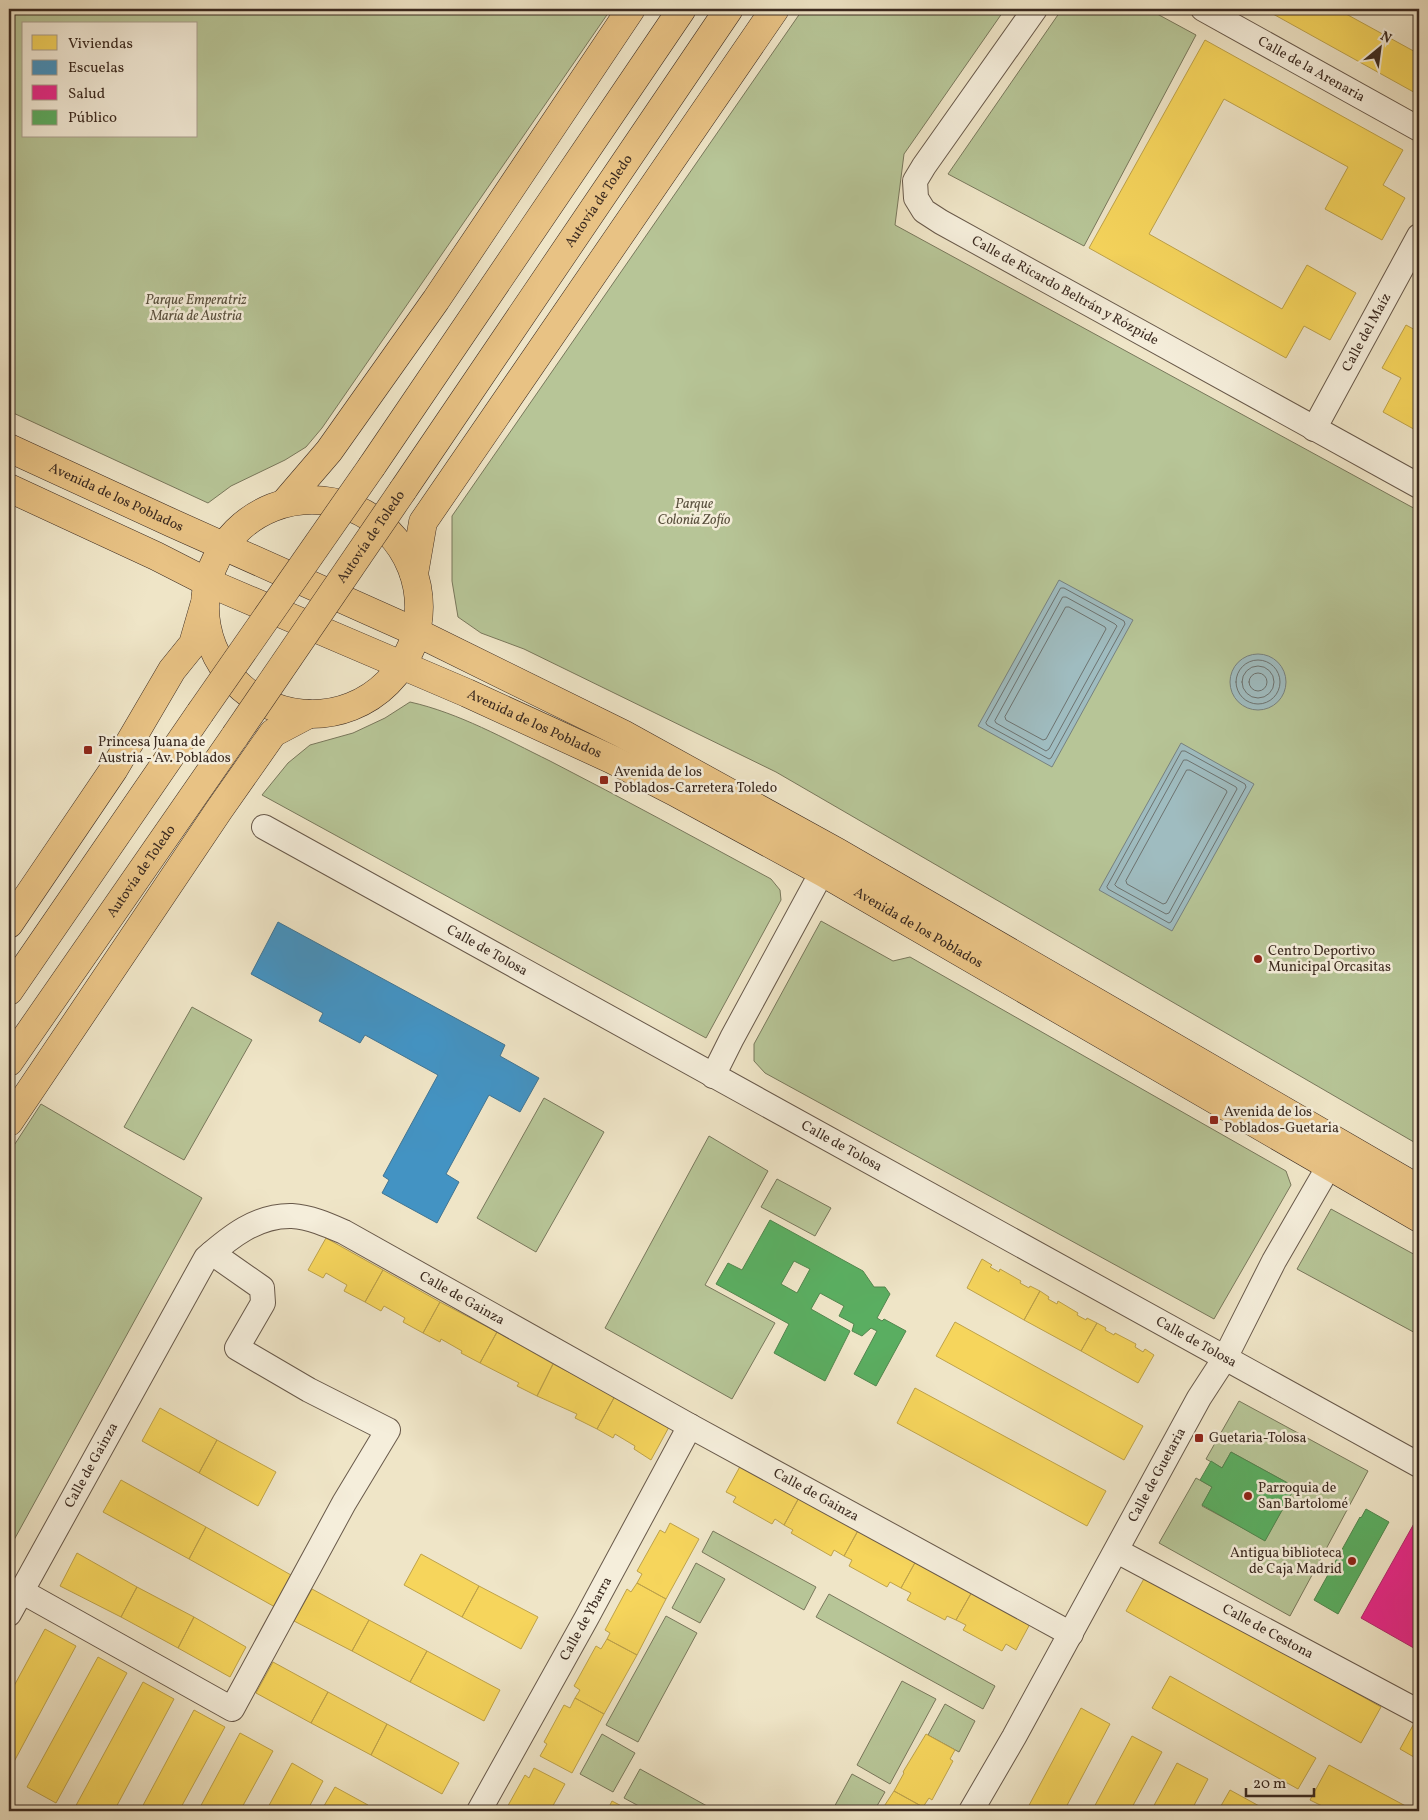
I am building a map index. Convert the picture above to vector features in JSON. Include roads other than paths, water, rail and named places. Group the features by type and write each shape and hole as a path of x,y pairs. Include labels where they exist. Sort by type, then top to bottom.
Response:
{"main road":[{"path":"287,500 329,451 436,300 631,9"},
{"path":"9,991 372,466 682,9"},
{"name":"Autovía de Toledo","path":"9,1062 235,736 729,9"},
{"path":"414,574 423,522 775,9"},
{"name":"Avenida de los Poblados","path":"9,448 416,632 623,734 837,852 1419,1189"},
{"name":"Avenida de los Poblados","path":"9,488 156,556 205,594 402,666 467,693 613,760 822,872 1419,1218"},
{"path":"9,924 114,769 172,670 193,644 205,594 223,545 242,525 260,511 287,500 331,501 351,507 375,520 392,535 405,553 414,574 419,603 416,632 402,666 383,688 369,698 351,707 337,711 309,714 282,710 256,699 226,672 210,642 205,594"},
{"path":"9,1122 273,733 309,714"}],"street":[{"name":"Calle de Ricardo Beltrán y Rózpide","path":"1035,9 929,158 915,181 916,198 924,211 1419,486"},
{"name":"Calle de la Arenaria","path":"1203,9 1419,129"},
{"name":"Calle del Maíz","path":"1314,429 1419,236"},
{"name":"Calle de Tolosa","path":"264,827 1419,1465"},
{"path":"713,1076 822,872"},
{"name":"Calle de Guetaria","path":"971,1811 1117,1551 1199,1398 1224,1358 1274,1262 1328,1166 1329,1136"},
{"name":"Calle de Gainza","path":"9,1614 206,1258 242,1229 270,1219 292,1216 320,1222 353,1237 690,1426 1071,1634"},
{"path":"21,1592 232,1709 344,1503 388,1430 309,1390 237,1348 263,1303 262,1288 212,1252"},
{"name":"Calle de Ybarra","path":"479,1811 586,1619 690,1426"},
{"name":"Calle de Cestona","path":"1117,1551 1419,1712"}],"water":[{"path":"1059,580 1133,620 1052,767 978,726"},
{"path":"1258,654 1273,659 1281,667 1286,682 1281,697 1273,705 1258,710 1243,705 1235,697 1230,682 1235,667 1243,659"},
{"path":"1181,743 1254,784 1172,931 1099,890"}],"place":[{"name":"Princesa Juana de Austria - Av. Poblados","path":"88,750"},
{"name":"Avenida de los Poblados-Carretera Toledo","path":"604,780"},
{"name":"Centro Deportivo Municipal Orcasitas","path":"1258,959"},
{"name":"Avenida de los Poblados-Guetaria","path":"1214,1120"},
{"name":"Guetaria-Tolosa","path":"1199,1438"},
{"name":"Parroquia de San Bartolomé","path":"1248,1496"},
{"name":"Antigua biblioteca de Caja Madrid","path":"1352,1561"}],"park label":[{"name":"Parque Emperatriz María de Austria","path":"196,308"},
{"name":"Parque Colonia Zofío","path":"694,512"}]}
